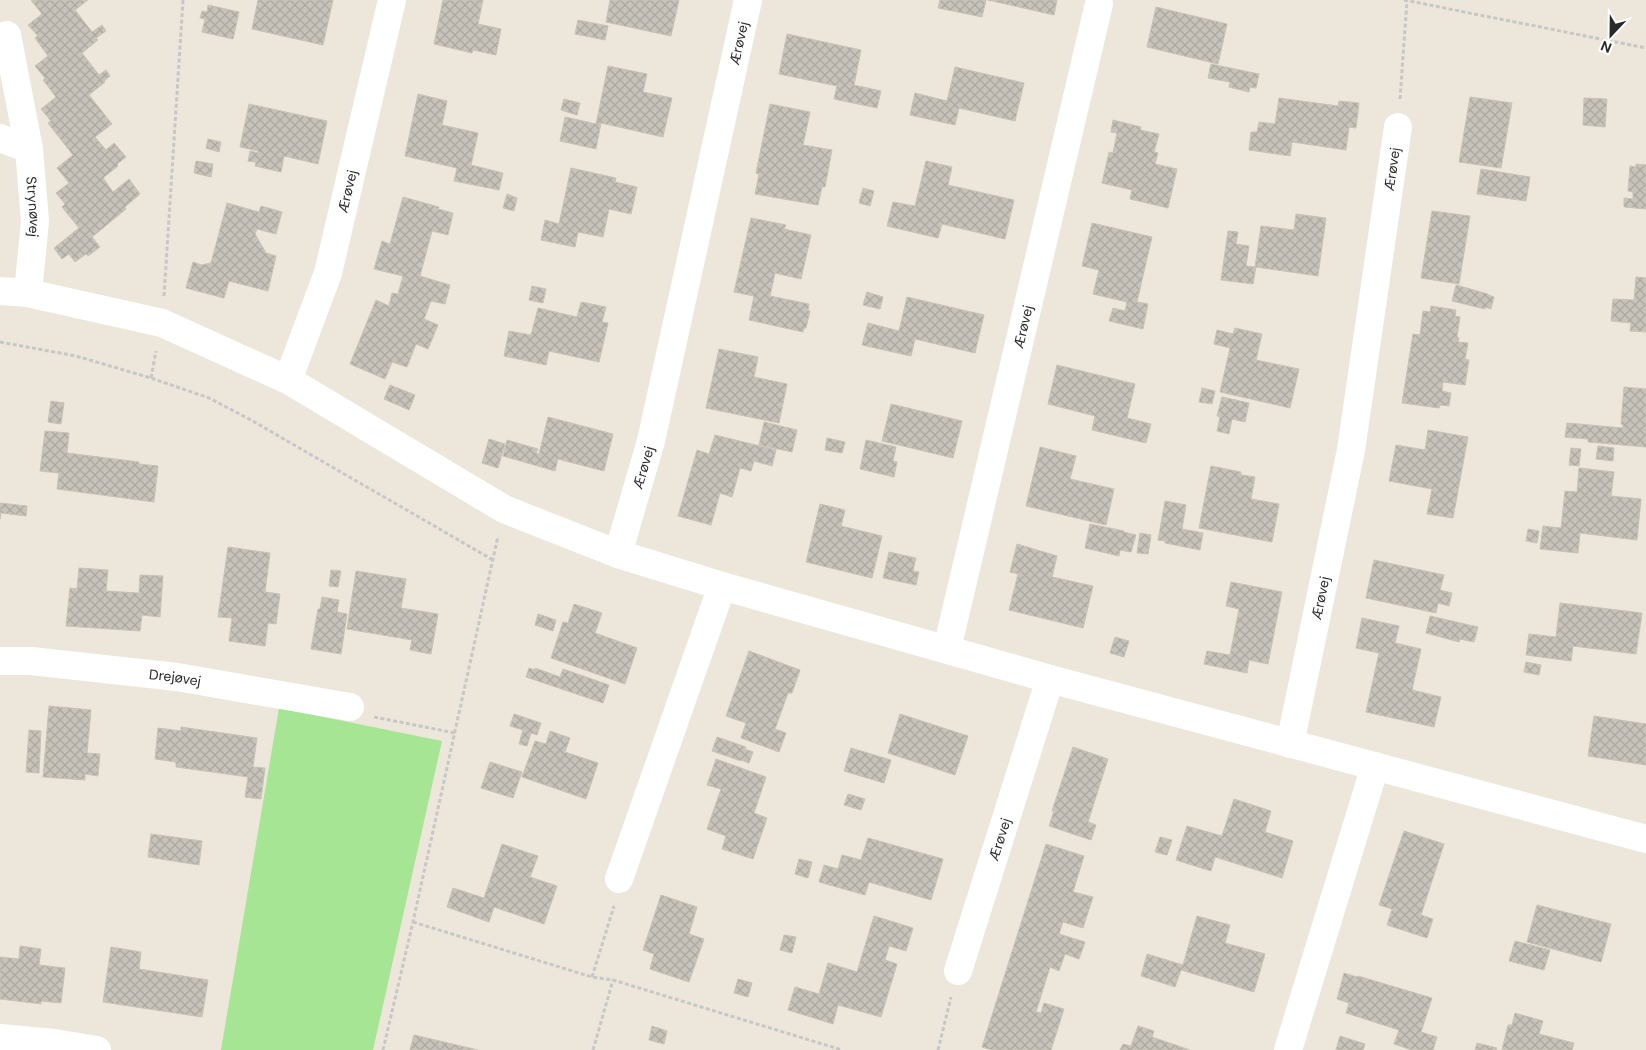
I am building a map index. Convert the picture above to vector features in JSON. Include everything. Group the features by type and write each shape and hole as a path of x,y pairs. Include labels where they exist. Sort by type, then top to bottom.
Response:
{"street":[{"name":"Ærøvej","path":"288,380 328,273 392,0"},
{"name":"Ærøvej","path":"618,554 651,441 748,0"},
{"name":"Ærøvej","path":"947,648 1099,4"},
{"name":"Strynøvej","path":"7,35 29,149 35,221 28,294"},
{"name":"Ærøvej","path":"1290,744 1351,450 1398,126"},
{"path":"0,138 29,149"},
{"path":"0,291 28,294 162,323 288,380 504,509 618,554 722,586 947,648 1050,679 1646,839"},
{"path":"619,879 722,586"},
{"name":"Drejøvej","path":"0,661 30,661 177,677 350,707"},
{"name":"Ærøvej","path":"958,971 1050,679"},
{"path":"1288,1050 1376,766"},
{"path":"0,1038 54,1043 97,1050"}],"path":[{"path":"151,378 162,323 183,0"},
{"path":"1398,126 1406,0 1646,48"},
{"path":"0,342 76,356 151,378 209,398 251,420 493,560"},
{"path":"383,1050 504,509"},
{"path":"350,707 366,715 455,733"},
{"path":"592,977 615,901 619,879"},
{"path":"413,922 592,977 613,980 842,1050"},
{"path":"938,1050 958,971"},
{"path":"593,1050 613,980"}],"green space":[{"path":"279,708 442,741 373,1050 221,1050"}],"building":[{"path":"31,0 88,0 75,10 92,32 102,25 106,31 96,38 98,40 82,53 99,75 106,70 110,76 89,95 112,124 95,137 106,150 114,143 126,157 103,178 113,192 129,179 140,194 125,207 126,209 92,237 100,247 88,256 86,254 75,262 69,254 62,259 54,248 79,228 62,207 65,204 56,193 69,183 57,168 73,155 48,123 51,121 41,109 56,97 43,80 45,78 35,66 48,56 35,38 38,36 28,25 42,14"},
{"path":"258,0 333,0 323,45 252,29"},
{"path":"443,0 483,0 478,24 501,29 496,55 473,50 472,53 434,44"},
{"path":"610,0 679,0 671,36 606,22"},
{"path":"940,0 986,0 982,17 938,8"},
{"path":"988,0 1057,0 1054,15"},
{"path":"208,5 239,12 233,39 202,32 205,19 200,18 202,11 207,12"},
{"path":"1156,7 1227,24 1218,64 1147,47"},
{"path":"578,20 608,26 605,40 575,34"},
{"path":"787,34 861,50 854,85 881,91 877,108 834,99 837,86 779,74"},
{"path":"1211,64 1259,74 1256,88 1250,87 1249,92 1229,87 1230,82 1208,78"},
{"path":"608,66 647,74 643,92 672,98 663,137 601,123 596,149 560,141 565,117 596,124"},
{"path":"955,67 1024,83 1015,121 959,108 955,125 910,115 915,93 947,101"},
{"path":"418,94 447,101 442,125 478,133 471,165 503,173 499,190 454,181 457,168 405,156"},
{"path":"1470,97 1512,103 1501,168 1459,162"},
{"path":"1279,98 1338,106 1339,101 1359,103 1356,128 1349,127 1346,150 1292,142 1290,156 1249,150 1251,132 1257,132 1259,122 1275,124"},
{"path":"1584,98 1607,99 1605,127 1583,125"},
{"path":"564,99 580,103 577,115 561,110"},
{"path":"249,104 327,121 318,164 284,156 281,172 255,166 256,162 248,161 250,151 258,153 258,151 240,147"},
{"path":"770,104 810,112 803,145 832,150 825,187 822,187 818,205 755,194 759,174 756,173"},
{"path":"1113,120 1141,127 1140,130 1159,134 1154,152 1158,153 1155,164 1177,169 1168,208 1130,199 1132,190 1102,183 1109,152 1113,153 1117,133 1111,132"},
{"path":"208,139 221,142 219,152 206,148"},
{"path":"196,161 213,164 211,177 194,173"},
{"path":"926,161 952,167 948,185 1014,200 1005,239 942,224 938,238 887,226 893,202 915,206"},
{"path":"1636,164 1646,165 1646,209 1624,207 1624,198 1633,199 1633,192 1628,191 1630,166 1636,167"},
{"path":"571,168 616,178 615,182 637,187 631,214 609,209 603,237 578,232 575,247 541,240 545,220 559,224"},
{"path":"1481,169 1530,177 1526,201 1477,194"},
{"path":"863,188 874,191 870,206 859,203"},
{"path":"507,194 517,198 514,211 503,208"},
{"path":"403,197 453,213 448,235 432,231 420,276 450,285 445,304 431,301 424,319 438,325 428,349 416,344 407,367 392,362 385,379 350,364 376,300 389,306 392,293 398,294 403,276 374,269 382,241 390,244"},
{"path":"227,203 259,212 261,206 282,212 276,234 257,229 255,234 266,253 276,256 268,291 229,281 224,298 186,288 193,262 201,265 211,263"},
{"path":"1432,211 1470,216 1459,284 1421,278"},
{"path":"1296,214 1326,218 1318,276 1256,267 1253,284 1221,280 1228,231 1238,232 1236,244 1249,246 1246,266 1255,267 1261,226 1294,230"},
{"path":"751,218 786,225 784,229 811,235 801,279 775,273 770,296 809,304 808,311 810,311 806,328 804,328 803,332 749,320 754,296 734,292"},
{"path":"1092,223 1152,237 1137,302 1148,304 1143,329 1109,321 1113,308 1125,311 1127,302 1093,294 1099,270 1082,266"},
{"path":"1636,277 1646,278 1646,332 1630,331 1631,323 1611,321 1613,299 1634,300"},
{"path":"1456,285 1494,297 1491,309 1452,301"},
{"path":"532,286 546,289 543,303 529,300"},
{"path":"867,292 883,297 880,309 863,305"},
{"path":"907,297 984,315 975,353 915,339 911,356 862,345 868,323 899,331"},
{"path":"581,302 606,307 602,322 608,323 599,362 549,351 546,365 504,356 509,331 531,335 538,308 577,317"},
{"path":"1431,306 1456,310 1455,316 1460,317 1458,342 1468,343 1465,359 1469,360 1465,385 1443,382 1442,391 1451,393 1449,406 1440,405 1439,408 1402,403 1413,334 1420,335 1423,311 1430,312"},
{"path":"1235,328 1262,334 1256,360 1299,369 1290,408 1220,392 1230,348 1214,344 1217,330 1233,334"},
{"path":"719,349 758,357 754,377 787,384 779,423 706,408"},
{"path":"1057,365 1135,384 1127,418 1151,424 1146,443 1092,430 1095,416 1048,404"},
{"path":"390,385 415,395 409,410 384,399"},
{"path":"1624,387 1646,389 1646,447 1588,442 1588,439 1565,437 1567,423 1623,428 1621,424"},
{"path":"1202,388 1215,391 1212,404 1199,402"},
{"path":"1222,397 1249,403 1245,422 1232,419 1229,434 1217,431 1220,417 1217,416"},
{"path":"51,401 64,403 61,424 48,422"},
{"path":"891,404 962,421 953,458 882,441"},
{"path":"548,417 613,434 604,471 558,459 555,471 503,456 507,440 538,449 536,453 539,454"},
{"path":"764,422 797,430 792,452 759,445"},
{"path":"1428,430 1468,437 1453,518 1427,514 1432,489 1389,481 1396,445 1425,450"},
{"path":"45,431 69,433 67,453 158,466 154,502 57,489 59,473 40,471"},
{"path":"715,435 776,450 772,466 754,461 751,471 740,468 732,497 720,493 711,525 678,516 697,450 709,454"},
{"path":"827,438 845,442 842,453 825,450"},
{"path":"489,439 505,444 498,468 482,463"},
{"path":"866,440 896,447 893,461 897,462 894,477 860,469"},
{"path":"1598,446 1614,448 1613,461 1596,459"},
{"path":"1040,447 1076,456 1070,479 1114,489 1106,525 1026,506"},
{"path":"1571,448 1581,449 1579,466 1569,465"},
{"path":"1211,466 1255,477 1251,499 1279,504 1272,542 1199,528"},
{"path":"1579,468 1614,472 1611,496 1641,499 1637,540 1580,533 1578,553 1540,549 1543,526 1561,528 1565,491 1577,492"},
{"path":"1165,501 1186,505 1182,529 1203,533 1200,550 1158,540"},
{"path":"0,503 27,506 26,516 1,513 0,519"},
{"path":"820,504 845,510 841,526 882,536 872,578 806,562"},
{"path":"1090,524 1136,535 1131,552 1120,550 1119,556 1085,548"},
{"path":"1528,529 1539,531 1537,543 1526,541"},
{"path":"1140,533 1151,535 1148,554 1137,553"},
{"path":"1017,544 1057,556 1052,577 1093,586 1083,628 1009,610 1018,574 1010,572"},
{"path":"228,547 270,553 265,592 280,594 276,624 268,623 265,646 229,641 232,618 218,617"},
{"path":"889,552 916,558 913,571 919,572 916,585 883,578"},
{"path":"1374,560 1444,575 1440,590 1452,593 1449,606 1438,603 1436,613 1366,598"},
{"path":"79,568 108,570 106,591 139,593 140,575 163,576 160,617 142,615 140,631 66,626 70,588 77,589"},
{"path":"331,570 341,571 338,587 329,586"},
{"path":"356,571 406,579 401,608 438,614 431,654 410,650 412,640 347,629"},
{"path":"1231,582 1282,592 1268,664 1249,660 1247,673 1204,664 1207,651 1230,655 1239,609 1226,606"},
{"path":"322,597 339,600 337,612 347,614 341,654 311,649"},
{"path":"1560,603 1642,613 1636,654 1573,646 1571,661 1526,655 1529,634 1556,637"},
{"path":"574,604 602,613 595,633 637,648 625,684 551,658 563,622 568,623"},
{"path":"538,614 556,620 553,631 535,625"},
{"path":"1430,616 1478,627 1474,642 1460,639 1459,642 1426,633"},
{"path":"1362,618 1399,626 1395,643 1421,649 1412,690 1441,697 1434,727 1366,712 1379,653 1356,648"},
{"path":"1115,637 1129,641 1124,657 1110,653"},
{"path":"749,651 800,670 792,693 788,693 775,729 786,733 779,752 741,738 746,723 726,716"},
{"path":"1526,662 1541,665 1539,675 1524,672"},
{"path":"529,668 535,670 535,668 560,677 563,669 609,685 603,703 526,677"},
{"path":"49,706 91,710 87,753 100,754 98,776 85,774 85,780 43,777"},
{"path":"514,714 541,723 537,735 531,733 527,746 519,744 523,730 510,726"},
{"path":"900,714 968,736 955,775 888,753"},
{"path":"1594,716 1646,724 1646,765 1588,756"},
{"path":"181,727 257,738 253,767 265,768 261,799 245,797 248,777 176,767 176,762 155,759 158,728 181,731"},
{"path":"29,730 41,731 39,773 26,772"},
{"path":"550,731 570,738 565,752 598,763 586,799 522,777 535,741 546,744"},
{"path":"717,737 746,747 745,749 753,752 749,763 712,751"},
{"path":"1073,747 1108,759 1088,822 1096,825 1091,840 1049,826"},
{"path":"851,748 891,760 884,783 844,771"},
{"path":"716,759 766,777 754,813 767,818 753,859 722,849 726,836 707,829 721,789 707,785"},
{"path":"490,762 522,772 513,798 481,788"},
{"path":"848,794 865,799 861,810 844,805"},
{"path":"1234,799 1271,811 1265,832 1293,841 1282,878 1215,857 1211,871 1176,860 1187,826 1222,836"},
{"path":"1404,831 1444,844 1421,915 1433,919 1427,938 1387,925 1392,909 1379,905"},
{"path":"151,834 202,841 199,865 148,857"},
{"path":"1160,837 1172,840 1167,855 1155,852"},
{"path":"868,838 943,859 931,900 869,882 865,895 819,882 824,865 838,869 842,855 861,860"},
{"path":"502,844 538,856 530,877 557,886 544,924 494,907 489,922 447,907 453,888 484,898"},
{"path":"1046,844 1084,856 1073,892 1093,897 1083,928 1063,922 1059,934 1085,942 1079,959 1065,954 1059,971 1050,967 1036,1012 1041,1013 1044,1003 1064,1009 1051,1050 992,1050 982,1047"},
{"path":"799,859 812,862 808,878 795,874"},
{"path":"661,895 697,907 689,934 704,939 689,982 650,969 654,954 643,950"},
{"path":"1537,905 1611,924 1601,962 1527,942"},
{"path":"874,916 913,928 906,951 889,946 885,960 897,964 881,1017 838,1005 833,1024 788,1010 795,987 819,994 828,963 857,972"},
{"path":"1197,916 1230,925 1225,943 1265,954 1254,992 1181,970 1175,987 1141,976 1147,954 1183,965"},
{"path":"784,935 796,937 792,953 780,950"},
{"path":"1515,941 1550,950 1544,970 1509,961"},
{"path":"20,946 41,949 39,965 65,968 61,1003 41,1001 41,1004 0,999 0,957 19,959"},
{"path":"111,947 141,952 139,969 208,980 202,1017 103,1002"},
{"path":"1344,973 1432,998 1421,1032 1437,1037 1433,1050 1412,1050 1394,1044 1399,1030 1346,1013 1349,1003 1337,999"},
{"path":"738,979 752,983 748,997 734,993"},
{"path":"1515,1013 1543,1021 1539,1034 1574,1043 1572,1050 1502,1050 1508,1025 1512,1025"},
{"path":"652,1026 667,1031 664,1044 649,1040"},
{"path":"1138,1026 1154,1031 1152,1037 1190,1050 1120,1050 1123,1044 1131,1046"},
{"path":"414,1035 478,1050 410,1050"},
{"path":"1340,1036 1365,1044 1363,1050 1336,1050"},
{"path":"1477,1043 1497,1048 1496,1050 1475,1050"}]}
